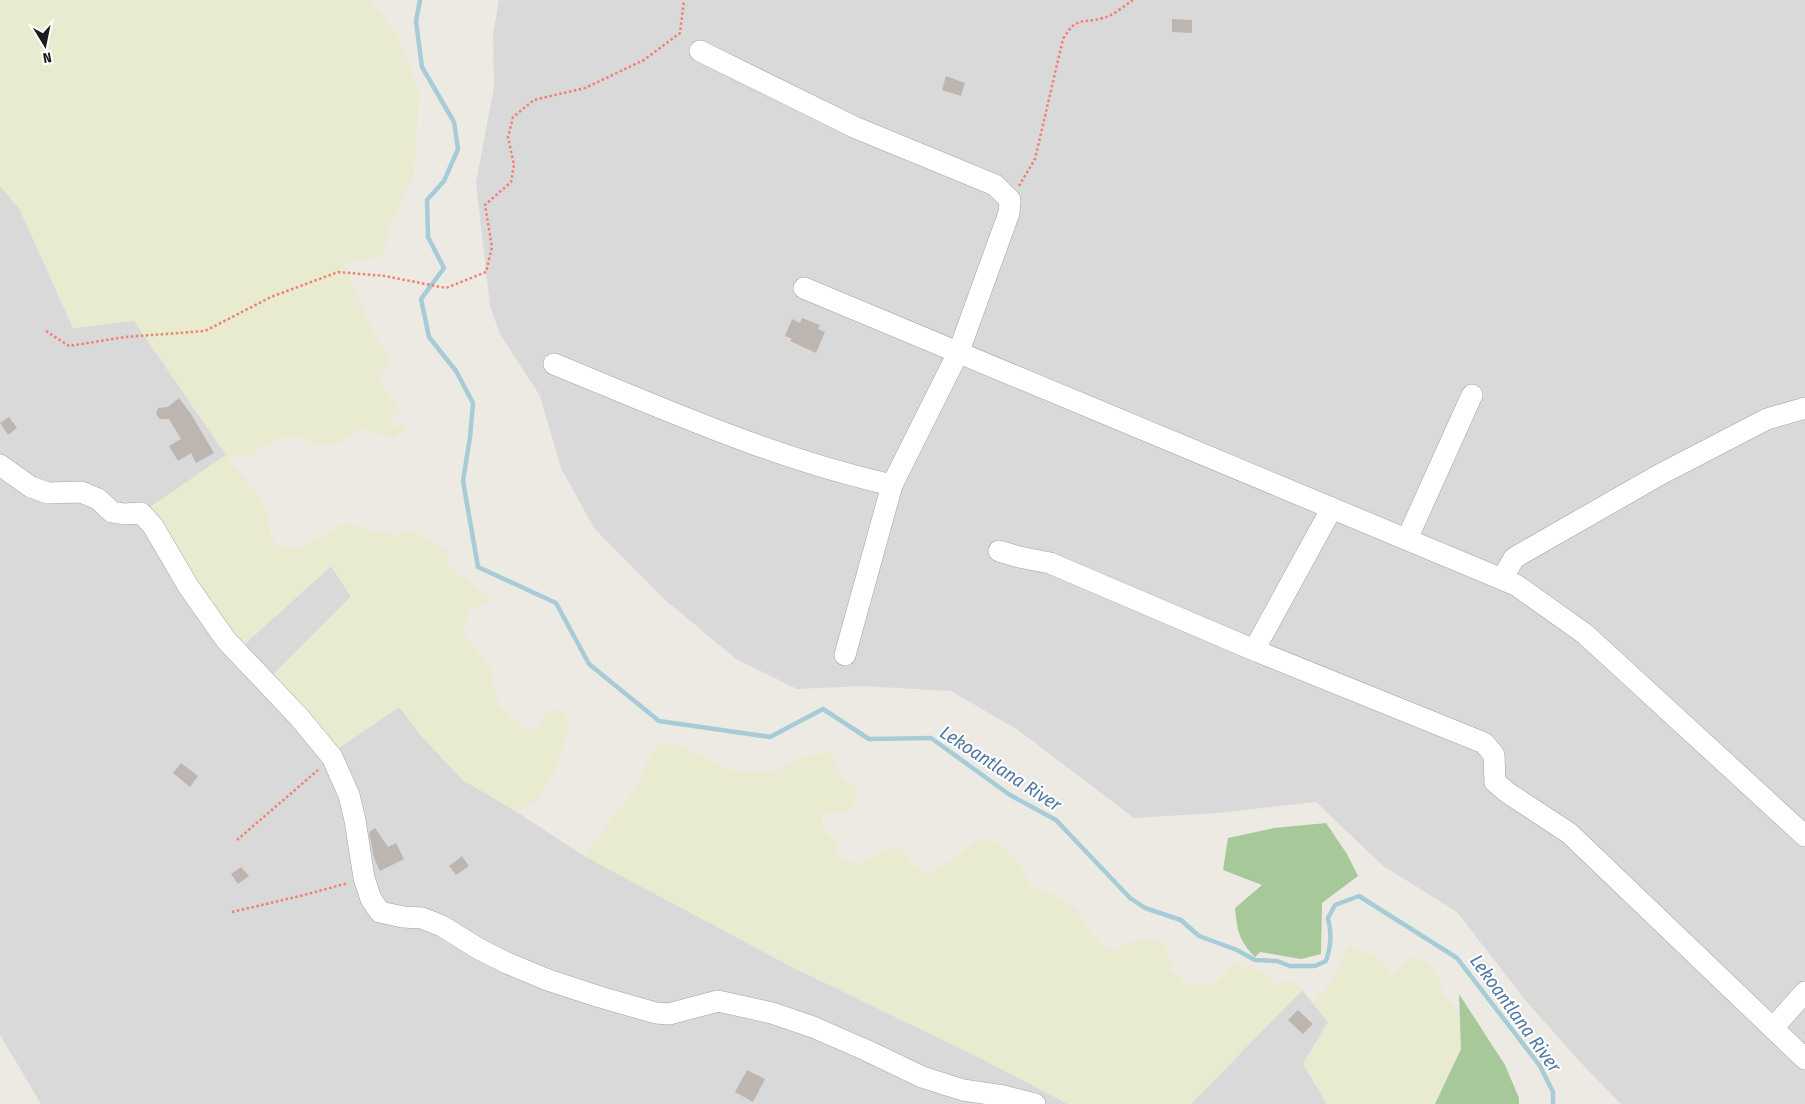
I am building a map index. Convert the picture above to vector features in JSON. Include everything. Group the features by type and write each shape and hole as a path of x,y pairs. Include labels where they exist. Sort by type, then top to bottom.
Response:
{"street":[{"path":"700,51 854,127 995,185 1010,200 1009,214 958,351 892,485 845,655"},
{"path":"804,288 1516,586 1584,634 1805,836"},
{"path":"554,364 726,434 850,476 892,485"},
{"path":"1407,539 1472,395"},
{"path":"1502,580 1514,558 1658,475 1767,419 1805,408"},
{"path":"0,465 31,487 48,493 81,492 98,499 112,512 124,514 141,513 153,526 188,586 226,640 299,717 332,757 349,795 364,878 371,900 380,912 403,917 422,918 442,926 479,949 507,963 557,983 600,997 656,1013 669,1014 718,1001 772,1013 813,1027 922,1077 963,1090 1003,1096 1035,1104"},
{"path":"1254,650 1332,508"},
{"path":"999,551 1019,557 1050,562 1254,650 1484,743 1494,754 1495,782 1508,793 1569,833 1805,1058"},
{"path":"1773,1028 1805,992"}],"path":[{"path":"46,331 69,346 125,337 205,331 271,297 338,272 385,276 446,288 486,272 492,248 485,205 511,182 514,166 508,137 513,118 534,100 585,88 644,60 680,33 684,0"},
{"path":"1010,200 1035,159 1063,39 1070,28 1079,21 1104,18 1133,0"},
{"path":"237,840 332,757"},
{"path":"232,912 364,878"}],"shaded area":[{"path":"499,0 1805,0 1805,1104 1621,1104 1580,1062 1526,1001 1457,912 1382,865 1316,802 1217,813 1134,818 1018,730 951,691 863,686 797,689 736,659 664,599 594,528 561,468 540,396 500,334 490,306 476,182 494,87 493,34"},
{"path":"0,186 19,208 73,328 134,320 226,455 142,513 237,651 331,566 351,597 273,675 339,748 399,707 423,738 463,780 517,812 584,856 790,966 978,1057 1068,1104 41,1104 0,1035"},
{"path":"1302,990 1328,1022 1303,1064 1327,1104 1191,1104"}],"green space":[{"path":"0,0 371,0 398,35 419,94 414,174 393,219 382,257 343,264 379,343 392,356 378,380 400,412 390,415 393,426 398,427 403,424 407,428 393,439 360,429 344,440 321,447 301,438 280,437 250,456 227,456 264,504 270,525 271,537 280,548 298,548 347,522 370,530 398,535 412,530 448,552 447,564 492,599 469,610 463,633 491,669 494,689 499,704 527,730 540,727 548,710 563,710 569,726 565,743 553,774 539,798 517,812 463,780 423,738 399,707 339,748 273,675 351,597 331,566 237,651 141,513 226,455 134,321 74,328 19,208 0,186"},
{"path":"663,742 685,747 730,770 769,773 780,770 802,758 831,751 838,771 845,781 856,788 855,804 846,813 823,813 822,827 836,842 837,855 859,864 887,850 900,847 911,863 930,874 959,855 980,838 997,842 1009,852 1023,869 1031,885 1055,895 1077,909 1086,927 1111,952 1131,942 1147,939 1160,941 1166,947 1171,970 1186,983 1211,984 1221,979 1236,961 1244,967 1267,973 1273,983 1293,981 1302,990 1191,1104 1068,1104 978,1057 790,966 584,856 639,783 651,753"},
{"path":"1326,823 1347,854 1358,876 1322,903 1321,954 1301,959 1260,952 1255,957 1242,940 1235,908 1262,885 1223,870 1228,838 1274,828"},
{"path":"1349,947 1375,956 1392,974 1413,956 1425,961 1442,984 1443,993 1460,1016 1461,1049 1435,1104 1327,1104 1303,1064 1328,1022 1312,1003 1332,981"},
{"path":"1459,994 1505,1065 1519,1098 1519,1104 1435,1104 1461,1049"}],"building":[{"path":"1172,19 1192,20 1192,33 1172,32"},
{"path":"946,76 965,83 961,96 942,90"},
{"path":"802,318 820,325 818,329 825,332 816,353 790,341 792,339 785,336 792,319 800,323"},
{"path":"179,398 191,414 214,453 196,463 191,453 178,461 169,446 181,439 169,419 160,419 156,414 158,408 168,407"},
{"path":"9,417 17,428 8,435 0,423"},
{"path":"181,763 198,776 190,787 173,773"},
{"path":"375,828 388,847 396,843 404,859 380,871 374,858 369,832"},
{"path":"462,856 469,866 456,875 449,866"},
{"path":"241,867 249,876 238,884 231,874"},
{"path":"1298,1010 1313,1024 1303,1034 1288,1020"},
{"path":"747,1070 765,1079 753,1102 735,1092"}],"waterway":[{"name":"Lekoantlana River","path":"420,0 416,21 422,67 454,122 458,149 444,181 427,200 428,237 444,268 421,299 429,337 456,371 473,403 463,481 478,567 556,603 589,664 659,721 770,737 823,709 869,739 931,738 1010,795 1056,820 1130,898 1145,908 1181,920 1199,936 1237,950 1255,960 1277,961 1290,966 1315,966 1326,961 1330,940 1328,918 1335,905 1359,896 1457,958 1540,1066 1553,1092 1553,1104"}]}
